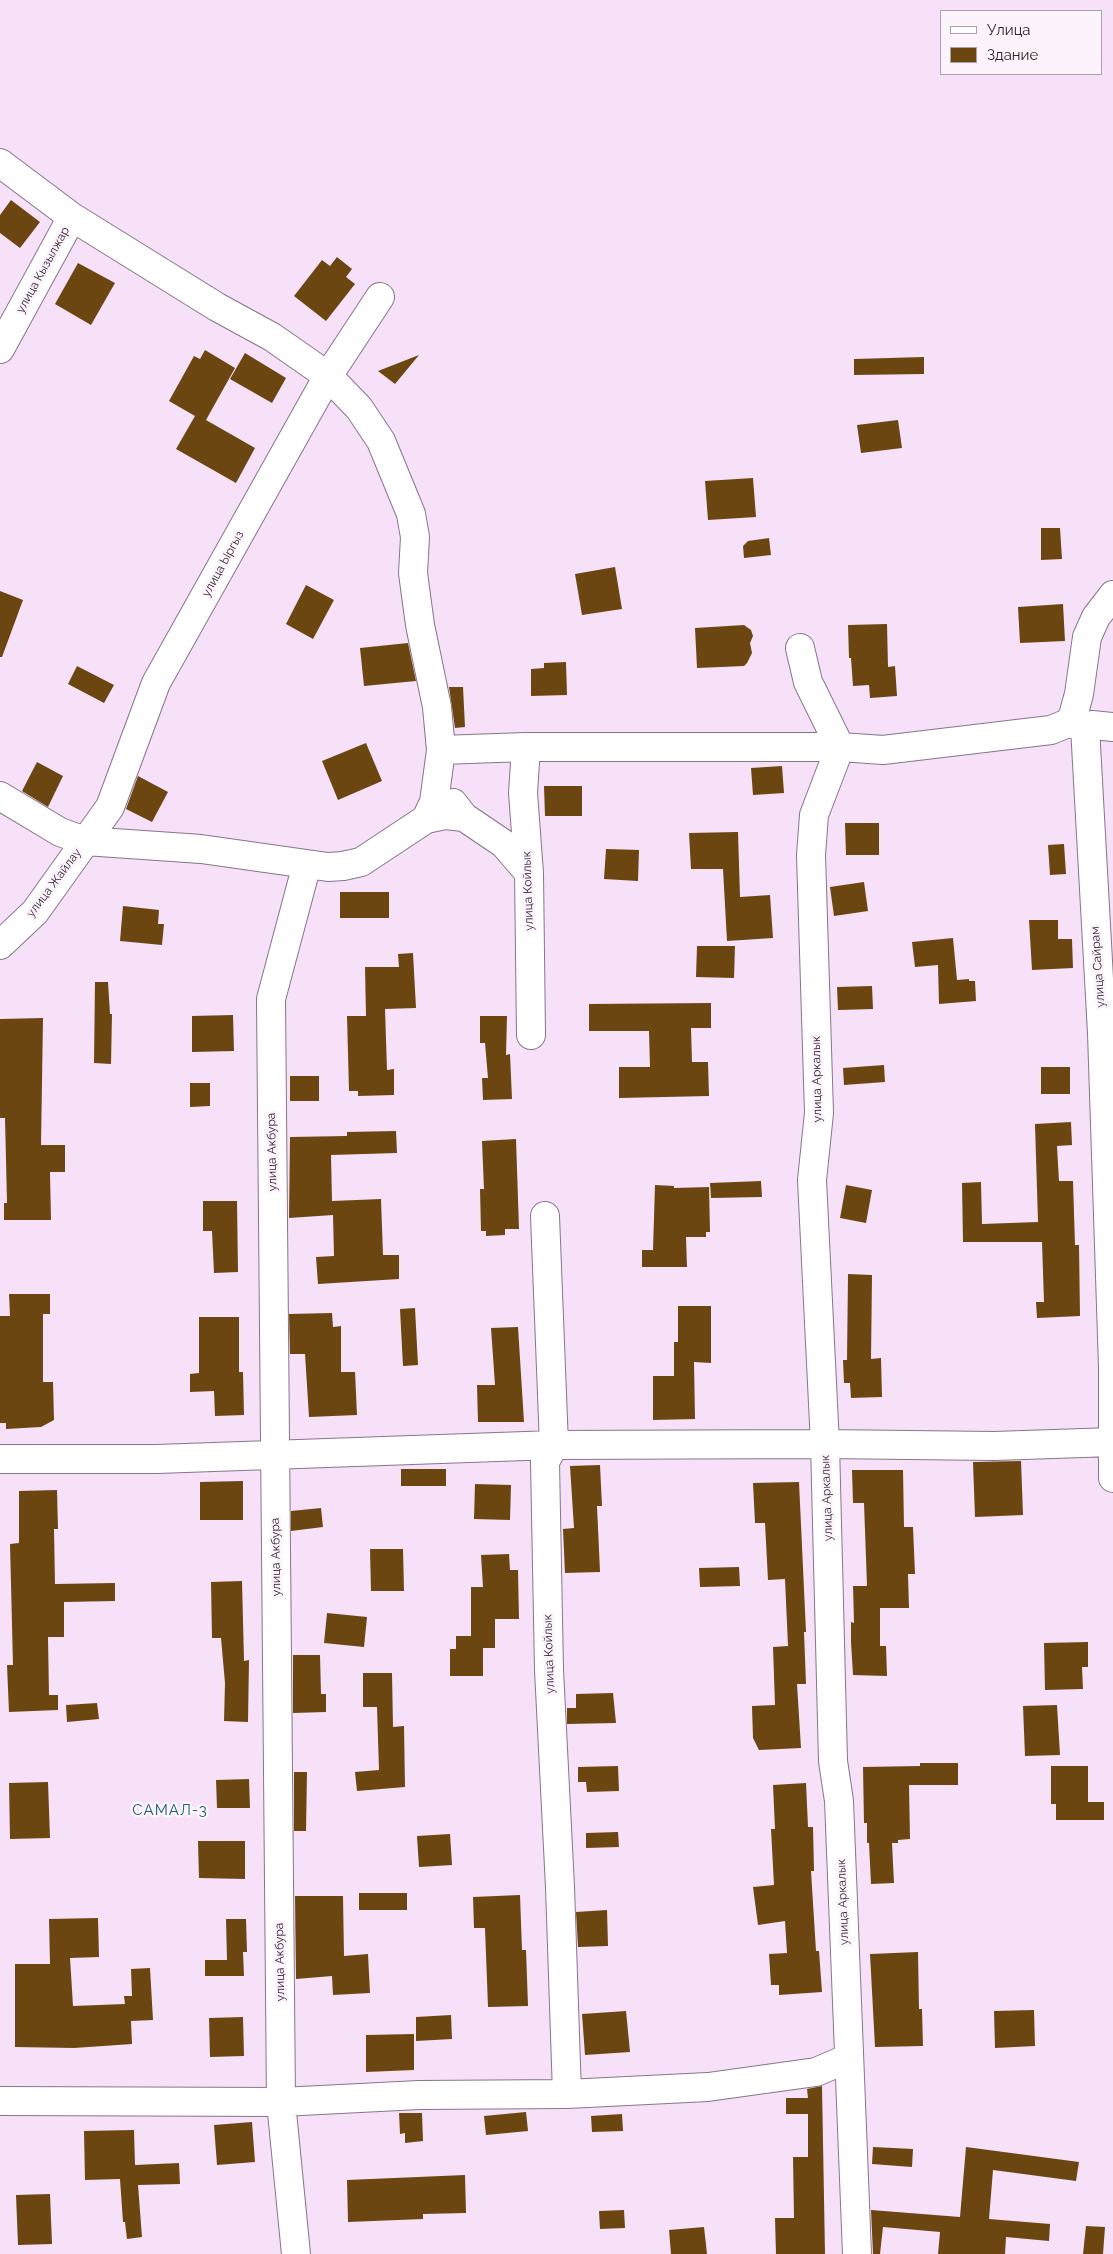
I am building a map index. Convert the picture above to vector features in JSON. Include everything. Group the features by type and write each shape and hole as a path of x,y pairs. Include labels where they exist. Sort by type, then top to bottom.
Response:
{"street":[{"path":"0,163 72,217 217,307 272,337 328,376 359,408 381,442 411,514 415,537 413,572 437,707 442,750 434,802 426,819"},
{"name":"улица Кызылжар","path":"0,349 72,217"},
{"name":"улица Ыргыз","path":"85,841 110,807 156,683 328,376 380,296"},
{"path":"1076,725 1073,716 1079,694 1087,637 1096,617 1112,598"},
{"path":"800,648 808,682 840,747"},
{"path":"442,750 526,747 840,747 883,750 1051,730 1076,725 1113,727"},
{"name":"улица Сайрам","path":"1076,725 1102,1033 1113,1367 1113,1478"},
{"name":"улица Койлык","path":"526,747 523,793 529,873 530,1034"},
{"name":"улица Аркалык","path":"840,747 814,815 811,855 819,1113 812,1180 825,1444 833,1761 839,1801 858,2254"},
{"path":"438,781 464,817 504,844 529,873"},
{"path":"0,796 60,832 85,841 201,849 307,864 343,866 362,862 426,819 445,815 464,817"},
{"name":"улица Жайлау","path":"2,941 35,912 85,841"},
{"name":"улица Акбура","path":"296,2254 281,2102 271,999 307,864"},
{"name":"улица Койлык","path":"544,1216 554,1445 545,1462 549,1670 560,1887 567,2094"},
{"path":"0,1459 275,1456 554,1445 825,1444 994,1446 1112,1442"},
{"path":"0,2101 281,2102 418,2095 567,2094 708,2087 816,2072 849,2058"}],"building":[{"path":"11,200 40,222 20,248 0,233 0,215"},
{"path":"337,257 352,269 346,277 355,284 326,321 294,296 322,260 330,266"},
{"path":"78,263 115,283 91,325 55,304"},
{"path":"205,350 235,368 206,420 255,448 236,483 176,449 195,416 169,401 194,356 200,359"},
{"path":"245,353 286,378 272,403 230,379"},
{"path":"419,355 395,384 378,371"},
{"path":"924,357 924,374 854,375 854,359"},
{"path":"898,420 902,448 861,453 857,425"},
{"path":"753,478 756,517 708,520 705,481"},
{"path":"1041,528 1060,528 1062,559 1041,560"},
{"path":"769,538 771,555 744,558 743,546 748,541"},
{"path":"615,567 622,609 582,615 575,574"},
{"path":"306,585 334,600 313,639 286,624"},
{"path":"0,591 23,600 2,657 0,657"},
{"path":"1063,604 1065,641 1020,643 1018,607"},
{"path":"887,624 888,667 895,666 897,696 870,698 869,685 853,686 851,658 849,658 848,625"},
{"path":"744,625 751,630 753,636 750,643 752,653 744,666 697,668 695,628"},
{"path":"408,643 416,681 364,686 360,648"},
{"path":"566,662 567,695 531,696 531,669 544,668 544,663"},
{"path":"77,666 114,685 104,703 68,684"},
{"path":"449,687 463,687 465,727 455,728"},
{"path":"366,743 382,781 338,800 322,761"},
{"path":"37,762 63,776 48,807 22,791"},
{"path":"782,766 784,793 753,795 751,768"},
{"path":"138,776 168,792 152,822 126,809"},
{"path":"544,786 582,786 582,816 545,816"},
{"path":"845,823 879,823 879,855 846,855"},
{"path":"738,832 740,897 770,895 773,938 727,941 723,869 691,869 689,833"},
{"path":"1064,844 1066,874 1050,875 1048,845"},
{"path":"606,849 639,850 638,881 604,879"},
{"path":"864,882 868,911 834,916 830,887"},
{"path":"340,892 389,892 389,918 340,918"},
{"path":"123,906 159,910 158,924 164,924 162,945 120,941"},
{"path":"1029,920 1058,920 1058,939 1072,939 1073,968 1032,970"},
{"path":"953,938 957,980 969,979 969,981 975,981 976,1001 939,1004 938,965 915,967 912,942"},
{"path":"697,946 735,946 734,978 696,977"},
{"path":"413,953 416,1008 385,1009 387,1070 394,1069 394,1095 358,1096 358,1091 349,1091 347,1016 366,1016 365,967 399,967 398,954"},
{"path":"95,982 108,982 110,1014 112,1014 111,1064 94,1063"},
{"path":"872,986 873,1009 838,1010 837,987"},
{"path":"711,1003 711,1028 691,1028 692,1062 708,1062 709,1096 619,1098 619,1067 650,1067 649,1031 589,1031 589,1004"},
{"path":"233,1015 234,1051 192,1052 192,1016"},
{"path":"480,1016 507,1016 506,1055 510,1054 512,1099 483,1100 482,1078 488,1078 485,1043 480,1043"},
{"path":"43,1018 41,1145 65,1145 65,1172 50,1172 51,1220 4,1220 4,1203 7,1203 5,1118 0,1118 0,1019"},
{"path":"884,1065 885,1082 844,1085 843,1068"},
{"path":"1041,1067 1070,1067 1070,1094 1041,1094"},
{"path":"290,1076 319,1076 319,1101 290,1101"},
{"path":"190,1083 210,1083 210,1106 190,1107"},
{"path":"1071,1122 1072,1145 1057,1146 1059,1181 1073,1181 1075,1245 1079,1245 1080,1316 1037,1318 1036,1302 1044,1302 1042,1242 963,1242 962,1183 981,1182 982,1224 1038,1222 1035,1124"},
{"path":"396,1131 397,1153 331,1155 332,1201 381,1199 383,1255 399,1255 399,1279 318,1284 316,1257 334,1256 333,1215 289,1218 290,1137 347,1136 347,1132"},
{"path":"516,1139 519,1229 505,1229 505,1235 486,1236 486,1231 481,1231 480,1189 484,1189 482,1141"},
{"path":"761,1181 762,1197 711,1198 710,1183"},
{"path":"655,1185 674,1186 674,1188 709,1187 710,1232 706,1232 706,1237 686,1237 687,1267 642,1267 642,1250 653,1250"},
{"path":"846,1185 872,1190 866,1223 840,1218"},
{"path":"203,1201 237,1201 238,1272 214,1273 212,1231 203,1231"},
{"path":"848,1274 872,1275 871,1359 881,1358 882,1397 851,1398 850,1383 844,1383 843,1360 847,1360"},
{"path":"9,1294 50,1294 50,1314 43,1314 43,1382 53,1382 54,1420 41,1427 6,1429 6,1423 0,1423 0,1316 10,1316"},
{"path":"678,1306 711,1306 711,1363 694,1362 695,1419 653,1420 653,1376 674,1376 674,1342 678,1342"},
{"path":"415,1308 418,1365 403,1366 400,1309"},
{"path":"332,1313 333,1327 341,1326 341,1372 355,1372 357,1415 309,1417 305,1354 290,1354 289,1314"},
{"path":"199,1317 239,1317 239,1372 243,1372 244,1415 215,1416 214,1391 190,1392 190,1374 199,1373"},
{"path":"518,1327 524,1422 478,1422 477,1385 495,1385 491,1328"},
{"path":"1021,1461 1023,1515 975,1517 973,1462"},
{"path":"600,1465 602,1506 597,1506 600,1572 565,1573 563,1529 574,1528 570,1466"},
{"path":"401,1469 446,1469 446,1486 401,1486"},
{"path":"852,1470 903,1470 904,1527 913,1527 915,1574 908,1574 909,1608 880,1608 880,1646 886,1646 887,1676 853,1675 851,1622 854,1623 853,1586 867,1586 864,1503 853,1503"},
{"path":"243,1481 243,1520 200,1520 200,1482"},
{"path":"799,1482 806,1632 804,1632 806,1684 797,1684 801,1748 759,1750 753,1738 752,1706 775,1705 773,1647 788,1646 785,1579 768,1580 765,1523 755,1523 753,1483"},
{"path":"475,1484 511,1485 510,1520 474,1519"},
{"path":"57,1490 58,1529 54,1529 55,1584 115,1583 115,1601 64,1602 64,1637 48,1637 49,1695 58,1695 58,1710 9,1712 7,1665 13,1665 10,1544 19,1543 19,1491"},
{"path":"321,1508 323,1527 291,1531 291,1511"},
{"path":"370,1549 403,1549 404,1591 371,1591"},
{"path":"509,1554 510,1570 518,1570 519,1619 495,1619 495,1648 483,1648 483,1676 450,1676 450,1649 456,1649 456,1636 471,1636 471,1587 483,1587 481,1555"},
{"path":"739,1567 740,1586 700,1587 699,1568"},
{"path":"242,1581 244,1661 249,1660 248,1722 224,1721 225,1683 221,1638 212,1638 211,1582"},
{"path":"327,1613 367,1617 364,1647 324,1643"},
{"path":"1088,1642 1088,1667 1082,1667 1083,1689 1045,1690 1044,1643"},
{"path":"293,1655 320,1655 321,1694 326,1694 326,1712 293,1713"},
{"path":"363,1673 392,1673 393,1727 404,1726 405,1787 357,1791 355,1772 379,1770 377,1707 363,1707"},
{"path":"613,1693 616,1723 567,1724 567,1708 576,1708 576,1694"},
{"path":"97,1703 99,1719 67,1722 66,1705"},
{"path":"1057,1705 1060,1755 1025,1756 1023,1706"},
{"path":"920,1763 958,1763 958,1785 909,1785 910,1839 898,1840 898,1843 892,1843 894,1883 871,1884 867,1823 864,1823 863,1767 920,1766"},
{"path":"618,1766 619,1791 587,1792 586,1782 578,1782 578,1767"},
{"path":"1051,1766 1088,1766 1088,1802 1104,1802 1104,1820 1056,1820 1056,1804 1051,1804"},
{"path":"294,1772 307,1772 306,1831 294,1831"},
{"path":"249,1779 250,1808 217,1808 216,1780"},
{"path":"48,1782 50,1838 10,1839 9,1783"},
{"path":"806,1783 808,1827 813,1827 814,1871 811,1871 816,1951 819,1951 822,1992 779,1995 779,1985 771,1985 769,1954 787,1953 785,1921 758,1925 753,1887 774,1885 771,1829 775,1829 773,1785"},
{"path":"618,1832 619,1847 586,1848 586,1833"},
{"path":"450,1834 452,1865 419,1867 417,1836"},
{"path":"198,1841 245,1841 245,1879 199,1878"},
{"path":"359,1893 407,1893 407,1910 359,1910"},
{"path":"520,1895 522,1950 526,1950 528,2006 488,2007 485,1928 474,1928 473,1897"},
{"path":"295,1896 343,1896 344,1956 368,1954 370,1993 333,1995 332,1976 296,1979"},
{"path":"607,1910 608,1946 578,1947 576,1912"},
{"path":"98,1918 99,1957 70,1958 73,2006 125,2004 124,1996 132,1996 131,1969 150,1968 153,2020 131,2021 132,2044 74,2048 15,2047 15,1964 50,1964 49,1919"},
{"path":"226,1919 246,1919 247,1952 243,1952 244,1976 205,1976 205,1960 227,1960"},
{"path":"918,1952 919,2009 922,2009 923,2046 875,2047 870,1954"},
{"path":"1034,2010 1035,2046 995,2048 994,2011"},
{"path":"626,2011 630,2052 585,2055 582,2014"},
{"path":"451,2015 452,2039 416,2041 416,2017"},
{"path":"243,2017 244,2056 210,2057 209,2018"},
{"path":"414,2034 414,2070 366,2072 366,2035"},
{"path":"822,2086 825,2254 776,2254 775,2218 794,2218 793,2157 808,2157 808,2114 786,2114 786,2098 808,2098 807,2089"},
{"path":"526,2112 528,2131 486,2135 484,2116"},
{"path":"399,2113 422,2113 423,2141 405,2143 405,2133 400,2134"},
{"path":"622,2114 623,2131 592,2132 591,2116"},
{"path":"252,2122 255,2162 217,2165 214,2125"},
{"path":"134,2130 135,2165 179,2163 180,2184 138,2185 142,2237 127,2239 125,2222 123,2222 120,2179 85,2180 84,2131"},
{"path":"873,2147 913,2149 912,2167 872,2164"},
{"path":"966,2147 1079,2162 1076,2181 993,2170 989,2219 1050,2224 1049,2241 1006,2237 1005,2254 938,2254 940,2232 883,2227 880,2254 873,2254 871,2210 960,2217"},
{"path":"465,2175 466,2213 423,2214 423,2219 348,2222 347,2180"},
{"path":"50,2194 52,2244 18,2245 16,2195"},
{"path":"624,2210 625,2228 600,2229 599,2211"},
{"path":"1086,2226 1105,2227 1103,2254 1083,2254"},
{"path":"704,2227 707,2254 671,2254 669,2230"}],"district":[{"name":"САМАЛ-3","path":"170,1810"}]}
